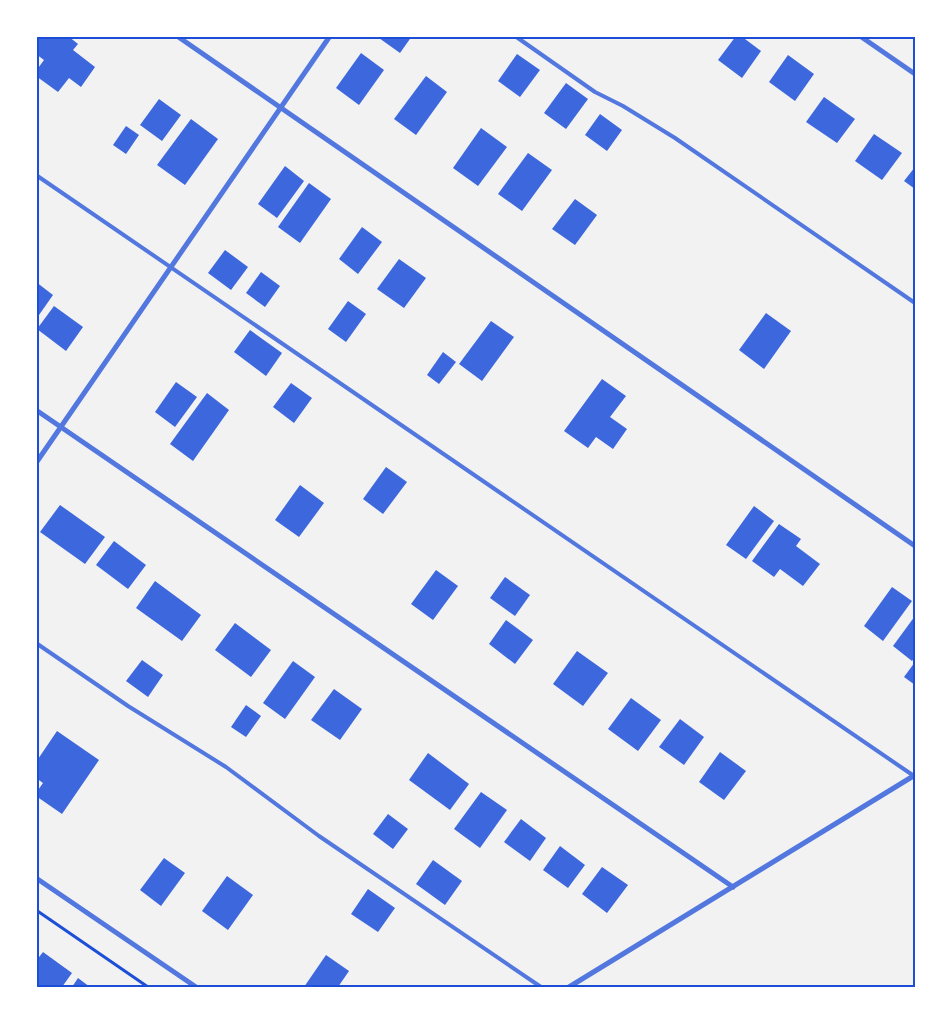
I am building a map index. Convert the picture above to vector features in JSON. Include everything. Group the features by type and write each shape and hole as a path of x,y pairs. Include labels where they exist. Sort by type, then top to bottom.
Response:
{"street":[{"path":"178,36 915,546"},
{"path":"36,463 330,36"},
{"path":"860,36 915,74"},
{"path":"36,410 733,887"},
{"path":"569,987 914,776"},
{"path":"36,878 196,987"}],"lane":[{"path":"515,36 595,92 623,106 675,138 915,303"},
{"path":"36,175 170,269 914,776"},
{"path":"36,643 128,706 226,767 319,836 542,987"}],"path":[{"path":"36,910 148,987"}],"building":[{"path":"41,36 68,36 78,44 73,50 95,67 81,87 69,78 58,92 36,76 36,71 44,60 36,54 36,43"},
{"path":"380,36 412,36 400,53 379,38"},
{"path":"736,36 741,36 761,51 742,78 718,60"},
{"path":"361,53 384,70 359,105 336,88"},
{"path":"517,54 540,70 520,97 498,81"},
{"path":"788,55 814,74 795,101 769,82"},
{"path":"426,76 447,92 416,135 394,119"},
{"path":"566,83 588,99 566,129 544,113"},
{"path":"824,97 855,119 837,143 806,122"},
{"path":"159,99 181,115 162,141 140,125"},
{"path":"600,114 622,130 607,151 585,135"},
{"path":"191,119 218,139 185,185 157,165"},
{"path":"126,126 139,135 126,154 113,145"},
{"path":"481,128 507,147 478,186 453,168"},
{"path":"874,134 902,153 882,180 855,161"},
{"path":"528,153 552,170 522,211 498,194"},
{"path":"285,166 304,181 277,218 258,204"},
{"path":"915,167 915,189 904,181"},
{"path":"309,183 331,199 300,243 278,227"},
{"path":"575,199 597,215 575,245 552,229"},
{"path":"362,227 382,242 358,274 339,259"},
{"path":"225,250 248,267 231,290 208,273"},
{"path":"399,259 426,278 404,308 377,289"},
{"path":"261,272 280,286 265,307 246,293"},
{"path":"36,282 53,295 39,315 36,313"},
{"path":"348,301 366,314 346,342 328,329"},
{"path":"54,306 83,327 66,351 37,329"},
{"path":"766,313 791,331 764,369 739,350"},
{"path":"491,321 514,337 482,381 459,364"},
{"path":"250,330 282,353 266,376 234,352"},
{"path":"443,352 456,362 439,384 427,375"},
{"path":"602,379 626,396 610,417 627,429 613,449 596,437 588,448 564,431"},
{"path":"176,382 197,397 175,427 155,412"},
{"path":"291,383 312,398 294,423 273,407"},
{"path":"207,393 229,410 193,461 170,444"},
{"path":"386,467 407,482 383,514 363,499"},
{"path":"300,485 324,503 299,537 275,520"},
{"path":"60,505 105,537 85,564 40,532"},
{"path":"754,506 774,521 746,559 726,545"},
{"path":"779,524 801,539 796,546 820,564 803,586 780,569 774,577 752,561"},
{"path":"114,541 146,565 128,589 96,565"},
{"path":"436,570 458,586 433,620 411,604"},
{"path":"505,577 530,595 515,616 490,598"},
{"path":"155,581 201,615 182,641 136,608"},
{"path":"892,587 912,601 883,641 864,626"},
{"path":"915,616 915,657 912,661 893,646"},
{"path":"506,620 533,640 515,664 489,644"},
{"path":"235,623 271,650 251,677 215,650"},
{"path":"577,651 608,673 583,706 553,684"},
{"path":"142,660 163,675 148,697 126,681"},
{"path":"293,661 315,677 285,719 263,703"},
{"path":"915,662 915,685 904,677"},
{"path":"334,689 362,709 340,740 311,720"},
{"path":"631,698 661,720 638,751 608,729"},
{"path":"246,705 261,716 246,737 231,727"},
{"path":"680,719 704,737 684,765 659,747"},
{"path":"57,731 99,760 62,814 36,796 43,783 36,778 36,762"},
{"path":"720,752 746,771 724,800 699,782"},
{"path":"428,753 469,784 450,810 409,780"},
{"path":"481,792 507,810 480,848 454,829"},
{"path":"388,814 408,829 393,849 373,834"},
{"path":"521,819 546,838 530,861 504,842"},
{"path":"560,846 585,865 568,888 543,870"},
{"path":"164,858 185,873 161,906 140,890"},
{"path":"433,860 462,881 445,905 416,884"},
{"path":"602,867 628,885 607,913 582,894"},
{"path":"227,876 253,895 228,930 202,911"},
{"path":"368,889 395,908 378,932 351,914"},
{"path":"43,952 72,973 62,987 41,987 36,983 36,961"},
{"path":"326,955 349,971 338,987 304,987"},
{"path":"78,978 90,987 72,987"}]}
